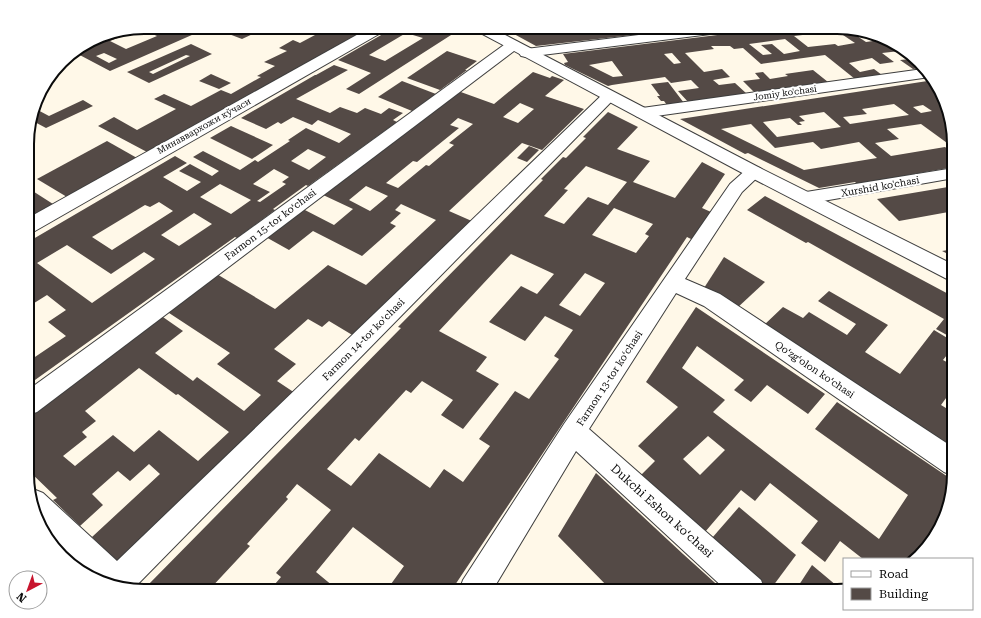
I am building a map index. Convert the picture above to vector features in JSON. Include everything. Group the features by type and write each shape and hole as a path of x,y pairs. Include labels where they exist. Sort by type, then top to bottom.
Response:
{"street":[{"name":"Минаввархожи кўчаси","path":"34,223 368,34"},
{"path":"493,34 754,172 947,270"},
{"path":"520,49 667,34"},
{"name":"Farmon 15-tor koʻchasi","path":"34,400 520,49"},
{"name":"Jomiy ko'chasi","path":"642,113 922,74"},
{"name":"Farmon 14-tor koʻchasi","path":"119,581 609,96"},
{"name":"Farmon 13-tor koʻchasi","path":"478,584 574,432 672,282 736,188 754,172"},
{"name":"Xurshid ko'chasi","path":"806,198 947,174"},
{"name":"Qoʻzgʻolon koʻchasi","path":"672,282 712,300 947,458"},
{"name":"Dukchi Eshon koʻchasi","path":"574,432 742,584"},
{"path":"40,510 113,579"}],"building":[{"path":"152,34 194,34 110,71 80,55 95,45 120,37 110,41 126,49 157,36","holes":["104,53 117,59 109,63 96,56"]},
{"path":"229,34 253,34 242,39"},
{"path":"317,34 361,34 147,152 98,126 114,117 137,130 176,109 154,99 164,94 191,106 221,90 231,94 261,77 257,76 275,66 264,62 287,51 279,48 293,40 300,43"},
{"path":"383,34 404,34 369,55 385,61 423,38 409,34 453,34 359,94 346,89 371,73 338,60"},
{"path":"514,34 641,34 536,46"},
{"path":"726,34 811,34 794,36 808,47 835,44 838,46 855,43 842,34 844,34 857,36 866,42 874,41 886,45 896,51 882,53 894,62 880,64 872,58 849,63 860,72 874,69 882,75 855,79 825,55 761,64 743,48 734,49 730,46 711,46 714,49 685,53 704,72 722,69 730,77 713,80 719,85 735,83 747,94 690,104 678,91 699,88 691,80 671,83 665,77 608,86 565,65 564,63 568,62 563,54","holes":["785,39 800,51 784,54 772,44 761,45 772,54 763,55 749,44","672,53 681,63 674,64 664,54","612,61 623,76 613,77 589,65"]},
{"path":"191,44 212,54 149,83 127,72","holes":["186,55 190,56 153,74 149,72"]},
{"path":"447,51 477,61 440,90 407,78"},
{"path":"907,59 918,68 913,69 900,60"},
{"path":"334,65 348,70 296,99 330,113 340,107 357,113 365,108 381,114 389,108 403,113 393,120 397,122 308,186 306,185 237,238 235,237 34,381 34,358 66,336 48,322 66,310 47,295 34,303 34,238 175,156 187,163 163,177 187,191 201,182 179,171 190,164 212,176 219,171 193,157 203,151 240,170 255,160 258,162 290,141 288,140 306,128 339,143 351,134 318,120 312,125 293,117 281,124 278,122 266,129 241,118","holes":["308,149 326,157 309,170 291,161","274,169 289,177 282,182 286,184 260,202 257,201 270,192 253,184","220,184 251,200 231,214 200,197","159,202 173,211 112,250 92,237 145,205 150,207","194,213 212,224 179,246 161,235","67,245 111,274 144,252 155,259 92,303 37,263"]},
{"path":"813,70 828,82 755,93 743,81 760,79 755,73 763,72 770,79 788,76 785,74"},
{"path":"533,72 550,78 552,76 564,80 545,96 584,109 542,150 522,143 449,211 474,222 354,336 329,321 322,327 308,319 274,349 296,364 277,381 298,395 123,567 92,537 160,474 149,464 130,481 118,471 92,494 103,505 80,526 53,500 57,498 34,476 34,410 160,315 183,331 155,353 193,381 197,377 244,411 261,395 217,364 230,353 166,311 215,273 275,309 328,265 366,285 436,220 401,204 395,210 401,213 390,223 396,226 362,256 313,231 289,250 264,236 301,208 334,225 353,209 321,194 458,91 494,104","holes":["520,103 534,109 518,123 503,117","458,118 473,124 449,143 454,145 429,166 426,165 398,188 386,183 413,161 417,162 459,128 450,125","366,186 388,196 370,211 349,200","139,368 176,395 178,394 229,432 198,461 159,430 134,452 113,435 75,466 63,456 87,437 82,432 96,421 85,411"]},
{"path":"211,74 231,83 219,89 199,81"},
{"path":"402,81 436,94 412,111 378,97"},
{"path":"927,81 939,102 947,137 947,143 921,124 887,129 899,139 875,143 891,156 945,147 947,149 947,168 857,184 855,182 819,188 748,153 745,154 680,119","holes":["894,104 909,115 850,124 843,117 867,114 862,109","923,105 932,111 921,113 913,107","824,112 841,127 777,137 763,122 790,118 798,125 802,125 799,122 805,121 799,116","751,124 775,148 813,142 821,149 859,142 877,158 804,170 721,129"]},
{"path":"668,82 684,103 667,105 657,96 660,96 651,84"},
{"path":"83,100 93,106 46,128 37,123 39,111 49,116"},
{"path":"608,112 638,127 617,149 650,161 633,182 675,198 702,162 725,174 702,208 711,212 693,240 687,237 456,584 391,584 404,566 353,527 316,572 331,584 275,584 281,577 276,573 331,510 297,484 286,497 288,499 247,544 250,546 215,584 149,584 401,328 398,327 543,180 541,179 563,157 566,158 586,138 583,137","holes":["586,166 627,182 608,205 588,197 564,224 544,216 568,190 564,189","614,208 653,224 645,234 649,236 636,253 592,235","511,254 554,274 537,294 521,286 489,322 525,341 545,316 573,330 554,356 559,359 529,399 515,391 479,439 490,446 463,482 444,469 430,488 379,453 351,486 327,469 355,438 359,441 406,390 411,393 422,381 453,400 441,415 463,429 499,384 476,371 487,357 439,331","585,273 605,283 580,316 559,305"]},
{"path":"231,126 273,145 252,159 210,138"},
{"path":"107,141 137,158 67,197 37,179"},
{"path":"529,146 539,150 527,162 517,158"},
{"path":"947,187 947,212 899,221 877,199"},
{"path":"34,192 53,204 34,215"},
{"path":"765,196 947,293 947,335 936,329 944,319 808,242 806,243 747,210"},
{"path":"724,257 765,282 736,309 704,288"},
{"path":"829,291 888,325 865,352 900,374 934,330 947,338 947,355 943,360 947,362 947,397 941,405 947,409 947,446 763,326 783,307 803,318 809,312 847,335 856,324 818,301"},
{"path":"696,307 825,394 808,414 767,385 751,402 734,390 744,380 697,346 682,368 725,400 713,412 879,539 908,495 815,429 837,402 947,476 945,495 936,523 920,547 908,558 862,558 840,541 825,562 801,543 818,521 770,483 755,501 741,490 705,532 641,475 655,461 638,446 678,407 646,382","holes":["708,436 725,450 700,475 683,459"]},
{"path":"596,473 716,584 605,584 558,536"},
{"path":"739,507 796,555 774,584 763,584 712,538"},
{"path":"812,565 835,584 800,584"}]}
